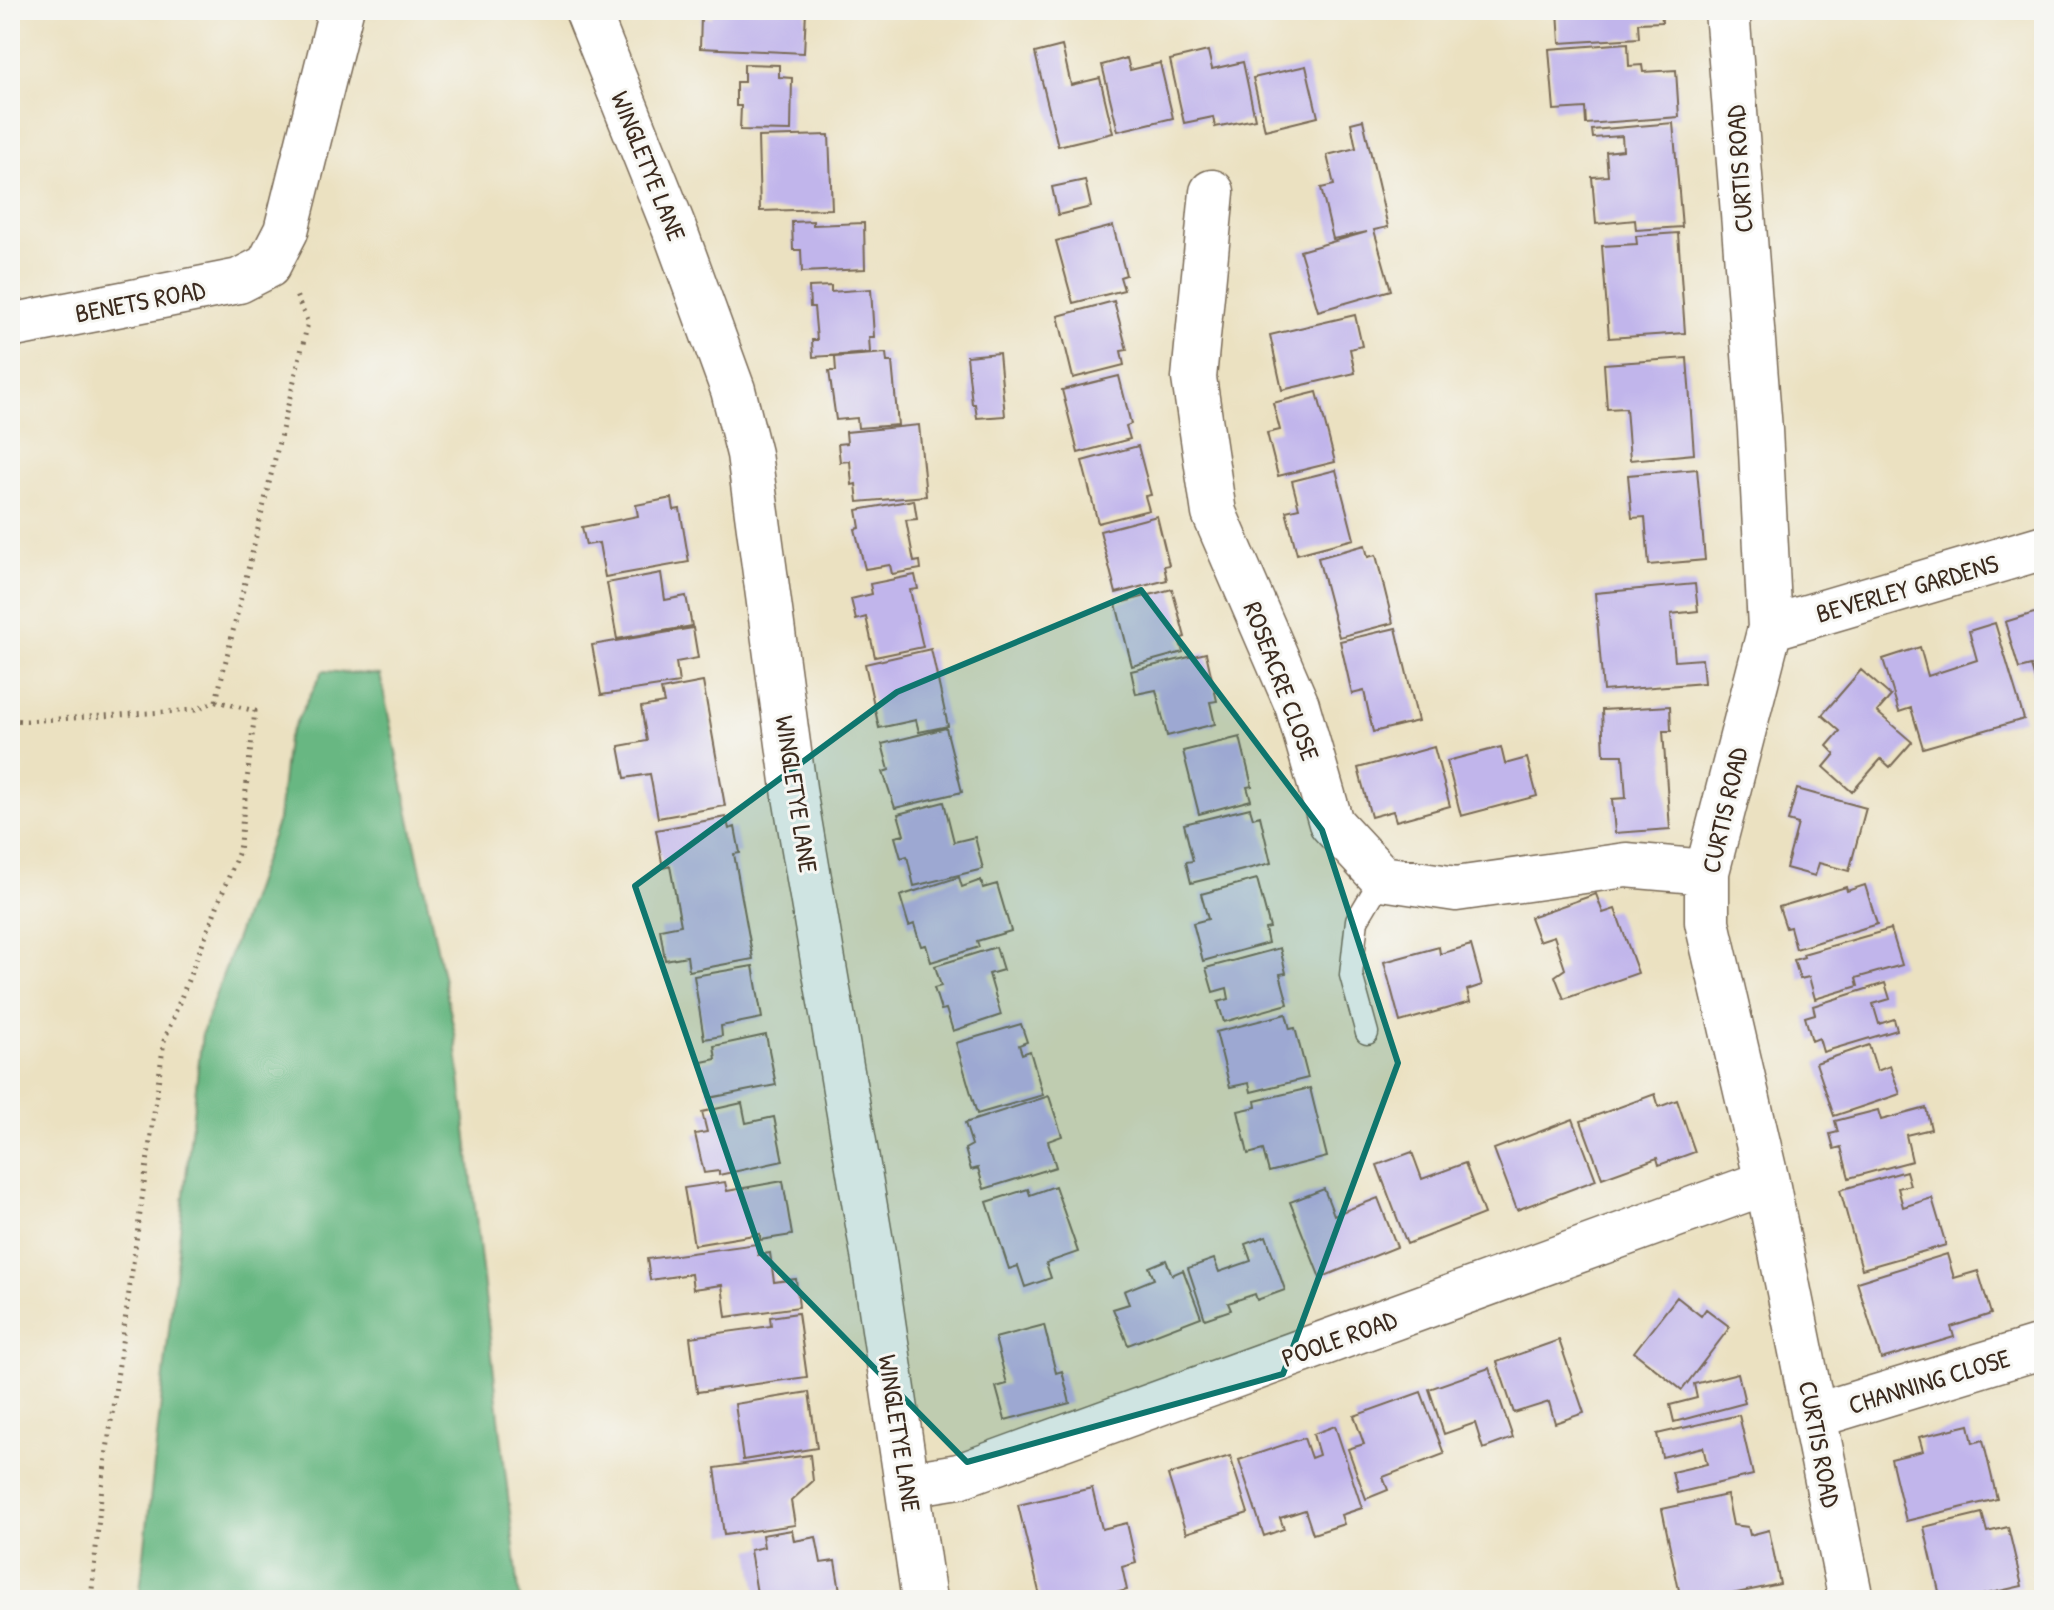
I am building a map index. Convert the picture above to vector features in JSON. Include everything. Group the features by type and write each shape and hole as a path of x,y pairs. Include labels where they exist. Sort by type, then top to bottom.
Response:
{"street":[{"path":"280,277 286,231 341,10"},
{"name":"WINGLETYE LANE","path":"587,10 674,228 733,390 749,454 795,796 909,1484 924,1600"},
{"name":"CURTIS ROAD","path":"1727,10 1760,430 1770,628 1707,872 1707,922 1767,1182 1851,1600"},
{"name":"ROSEACRE CLOSE","path":"1212,192 1194,378 1214,513 1297,705 1331,823 1382,878"},
{"name":"BENETS ROAD","path":"10,326 239,281 280,277"},
{"name":"BEVERLEY GARDENS","path":"1770,628 2044,547"},
{"path":"1382,878 1456,889 1626,865 1707,872"},
{"name":"POOLE ROAD","path":"909,1484 959,1476 1767,1182"},
{"name":"CHANNING CLOSE","path":"1814,1416 2044,1346"}],"lane":[{"path":"1367,1033 1351,975 1357,920 1382,878"}],"path":[{"path":"216,701 308,323 280,277"},
{"path":"10,720 195,710 216,701 255,711 239,851 164,1041 102,1486 91,1600"}],"highlighted area":[{"path":"1141,590 1322,830 1398,1063 1283,1374 967,1462 761,1253 635,886 897,692"}],"green space":[{"path":"323,671 380,675 455,1034 520,1600 139,1600 202,1033 278,820 287,739"}],"building":[{"path":"713,10 806,10 804,53 700,48 701,17 712,18"},
{"path":"1558,10 1661,10 1662,22 1638,23 1639,38 1560,43"},
{"path":"1628,43 1629,66 1642,65 1643,72 1676,70 1679,117 1586,124 1585,108 1554,110 1549,49"},
{"path":"1062,46 1071,85 1100,78 1113,133 1058,146 1035,53"},
{"path":"1208,51 1212,69 1243,62 1255,119 1215,127 1213,117 1184,123 1170,60"},
{"path":"1127,58 1130,70 1160,63 1173,118 1118,131 1102,65"},
{"path":"744,64 779,65 779,77 792,78 791,131 740,130 741,106 736,106 736,82 744,82"},
{"path":"1306,66 1318,117 1265,130 1253,78"},
{"path":"1363,120 1388,227 1374,230 1391,290 1318,311 1300,251 1367,232 1333,239 1321,188 1334,185 1327,155 1356,148 1351,123"},
{"path":"1673,123 1682,227 1636,230 1635,220 1596,224 1592,177 1608,176 1606,152 1623,150 1622,136 1593,138 1592,130"},
{"path":"829,135 832,209 760,211 758,137"},
{"path":"1085,180 1091,207 1058,215 1052,187"},
{"path":"813,221 813,225 864,223 865,269 802,272 801,250 793,250 792,222"},
{"path":"1113,226 1126,275 1120,277 1124,290 1073,303 1056,241"},
{"path":"1678,233 1685,333 1609,338 1602,246 1637,244 1636,236"},
{"path":"831,286 831,292 871,289 874,337 869,337 870,353 813,357 812,340 817,340 809,287"},
{"path":"1114,301 1127,350 1121,351 1124,365 1073,378 1058,316"},
{"path":"1355,315 1362,346 1350,349 1355,373 1282,390 1270,335"},
{"path":"886,353 887,362 892,362 898,425 858,428 857,418 836,420 829,371 836,371 835,357"},
{"path":"999,353 1005,416 977,418 975,404 972,404 967,356"},
{"path":"1687,358 1694,454 1630,460 1626,408 1607,409 1604,364"},
{"path":"1119,376 1131,424 1126,426 1130,439 1078,453 1062,390"},
{"path":"1317,392 1335,462 1278,476 1267,433 1280,430 1273,403"},
{"path":"919,425 926,496 858,502 856,484 852,485 850,461 840,462 838,444 847,443 846,432"},
{"path":"1138,446 1151,495 1145,496 1149,510 1098,523 1082,461"},
{"path":"1697,469 1705,560 1649,565 1645,517 1632,518 1628,475"},
{"path":"1336,470 1354,539 1297,554 1286,511 1299,508 1292,481"},
{"path":"672,498 674,510 680,509 689,562 605,577 599,543 586,545 582,527 638,516 636,505"},
{"path":"914,500 917,519 906,520 914,562 920,561 921,569 892,574 890,565 865,569 855,529 860,528 857,510"},
{"path":"1157,516 1169,565 1164,566 1167,580 1116,593 1100,531"},
{"path":"1365,545 1368,557 1376,555 1393,623 1339,637 1318,558"},
{"path":"661,573 665,600 686,596 692,626 617,639 607,583"},
{"path":"915,575 918,589 910,590 923,647 875,657 866,617 856,620 851,599 872,594 870,584"},
{"path":"1695,584 1698,611 1671,614 1675,661 1702,659 1704,683 1603,691 1595,593"},
{"path":"1172,589 1185,637 1179,639 1183,652 1132,666 1116,604"},
{"path":"2044,610 2044,687 2038,689 2031,666 2019,669 2005,622"},
{"path":"1995,623 2024,719 1923,748 1911,708 1899,712 1883,659 1920,647 1928,676 1977,660 1969,631"},
{"path":"693,628 698,658 676,662 679,683 601,695 592,645"},
{"path":"1396,628 1418,721 1373,732 1364,691 1352,694 1340,641"},
{"path":"931,649 948,726 919,732 916,720 879,728 865,664"},
{"path":"1206,653 1217,701 1210,702 1215,724 1167,736 1156,690 1136,694 1131,671"},
{"path":"1861,670 1891,696 1877,712 1912,742 1890,767 1881,759 1852,792 1824,767 1835,754 1827,746 1840,731 1822,715"},
{"path":"703,682 725,806 658,818 650,774 625,778 619,746 647,741 641,707 664,703 661,690"},
{"path":"1670,706 1671,731 1663,731 1670,829 1615,833 1612,799 1626,798 1623,755 1604,755 1602,710"},
{"path":"946,728 962,792 895,808 883,772 889,770 882,744"},
{"path":"1240,737 1252,786 1247,787 1251,800 1199,814 1183,751"},
{"path":"1434,747 1450,806 1396,821 1393,811 1371,817 1358,768"},
{"path":"1501,747 1505,764 1527,758 1537,796 1461,816 1447,761"},
{"path":"1797,789 1866,808 1849,871 1819,863 1815,876 1786,868 1798,824 1788,821"},
{"path":"944,802 954,842 975,837 983,869 914,886 907,856 901,858 895,837 904,835 898,814"},
{"path":"1250,808 1253,818 1260,816 1271,863 1191,883 1186,862 1193,861 1184,824"},
{"path":"726,817 729,829 735,827 740,853 734,854 753,959 689,971 687,956 665,960 660,929 681,925 670,866 663,868 656,830"},
{"path":"959,877 962,887 981,880 983,888 997,884 1011,931 977,941 979,947 931,962 926,945 921,946 914,924 909,926 900,896"},
{"path":"1257,879 1270,928 1265,929 1268,943 1203,961 1193,923 1208,919 1201,894"},
{"path":"1865,885 1877,924 1796,949 1790,927 1786,928 1779,907 1846,887 1847,891"},
{"path":"1596,894 1603,913 1615,909 1638,973 1564,999 1555,976 1565,969 1554,936 1539,941 1530,917"},
{"path":"1891,929 1902,965 1856,978 1858,986 1815,999 1809,977 1800,979 1794,960 1804,957 1803,954"},
{"path":"1471,945 1482,985 1467,990 1470,1002 1400,1022 1384,962 1439,947 1440,954"},
{"path":"996,947 1003,970 989,974 1001,1015 953,1031 946,1009 941,1010 934,988 941,986 935,966"},
{"path":"1280,948 1286,973 1280,974 1288,1004 1224,1022 1218,1002 1229,999 1227,988 1213,992 1206,968"},
{"path":"753,966 762,1018 721,1026 722,1036 704,1039 694,976"},
{"path":"1885,983 1890,999 1873,1004 1879,1024 1894,1019 1897,1030 1823,1052 1819,1038 1812,1041 1805,1017 1815,1014 1813,1006"},
{"path":"1286,1014 1290,1029 1295,1028 1308,1078 1251,1092 1249,1083 1230,1087 1216,1032"},
{"path":"1021,1024 1027,1042 1019,1045 1022,1054 1030,1051 1043,1095 977,1114 956,1043"},
{"path":"766,1035 776,1085 709,1098 702,1062 716,1059 714,1046"},
{"path":"1869,1045 1877,1071 1890,1066 1900,1094 1834,1116 1816,1063"},
{"path":"1310,1088 1327,1157 1269,1172 1263,1150 1248,1154 1238,1111 1256,1107 1255,1101"},
{"path":"1655,1094 1659,1107 1677,1100 1695,1152 1659,1165 1657,1158 1602,1178 1581,1121"},
{"path":"1049,1096 1062,1136 1048,1141 1056,1167 984,1189 978,1168 971,1170 965,1149 972,1145 965,1123"},
{"path":"742,1103 746,1123 774,1117 783,1161 719,1175 719,1171 704,1173 695,1134 707,1132 702,1112"},
{"path":"1926,1108 1931,1129 1906,1135 1912,1161 1849,1178 1841,1147 1834,1149 1830,1134 1838,1132 1835,1121 1878,1110 1881,1120"},
{"path":"1573,1119 1596,1180 1517,1210 1494,1149"},
{"path":"1412,1152 1422,1179 1465,1163 1484,1214 1407,1244 1377,1165"},
{"path":"1906,1171 1910,1185 1898,1188 1903,1207 1932,1198 1946,1245 1862,1269 1840,1190"},
{"path":"783,1181 792,1235 760,1240 760,1234 694,1245 684,1188 725,1182 727,1191"},
{"path":"1055,1186 1078,1252 1046,1263 1051,1278 1025,1287 1018,1266 1009,1269 987,1202 1028,1189 1030,1195"},
{"path":"1324,1189 1334,1215 1378,1198 1397,1247 1320,1278 1290,1202"},
{"path":"1266,1236 1285,1290 1257,1300 1255,1294 1228,1303 1231,1310 1205,1319 1188,1268 1214,1259 1219,1272 1251,1261 1245,1244"},
{"path":"756,1244 758,1255 770,1253 774,1282 796,1279 799,1307 726,1317 722,1285 693,1289 691,1274 650,1280 647,1259"},
{"path":"1947,1254 1954,1278 1978,1271 1991,1314 1951,1327 1954,1337 1881,1359 1857,1282"},
{"path":"1166,1260 1172,1275 1183,1270 1201,1317 1128,1345 1113,1309 1129,1304 1124,1291 1154,1279 1149,1267"},
{"path":"1677,1297 1701,1316 1706,1309 1730,1327 1682,1390 1634,1352"},
{"path":"798,1313 807,1377 697,1392 690,1337 771,1326 770,1317"},
{"path":"1044,1325 1056,1373 1062,1371 1070,1403 1005,1420 996,1387 1007,1384 995,1338"},
{"path":"1559,1340 1584,1413 1555,1423 1549,1402 1514,1413 1497,1362"},
{"path":"1489,1368 1513,1438 1483,1449 1475,1423 1444,1434 1429,1389"},
{"path":"1738,1373 1745,1403 1674,1422 1670,1405 1697,1398 1694,1384"},
{"path":"809,1392 817,1448 743,1460 735,1404"},
{"path":"1421,1392 1444,1454 1383,1477 1388,1490 1366,1499 1348,1449 1364,1444 1354,1416"},
{"path":"1739,1415 1753,1475 1677,1493 1672,1472 1707,1464 1703,1447 1662,1457 1657,1434"},
{"path":"1969,1425 1973,1443 1983,1440 1997,1499 1906,1521 1891,1459 1923,1451 1919,1437"},
{"path":"1335,1426 1362,1508 1341,1515 1344,1524 1313,1534 1305,1510 1280,1518 1284,1529 1264,1536 1239,1460 1304,1438 1311,1458 1319,1455 1313,1434"},
{"path":"810,1455 813,1481 791,1501 795,1525 724,1535 715,1468"},
{"path":"1230,1456 1248,1513 1186,1533 1168,1475"},
{"path":"1092,1488 1102,1529 1127,1523 1136,1563 1122,1567 1127,1590 1115,1593 1117,1600 1041,1600 1018,1505"},
{"path":"1727,1495 1733,1525 1748,1527 1750,1535 1769,1530 1780,1584 1703,1600 1681,1600 1662,1509"},
{"path":"1982,1513 1987,1532 2008,1527 2022,1586 1960,1600 1941,1600 1924,1527"},
{"path":"792,1530 794,1541 816,1537 821,1563 835,1561 840,1591 781,1600 758,1600 750,1550 764,1547 762,1535"}]}
